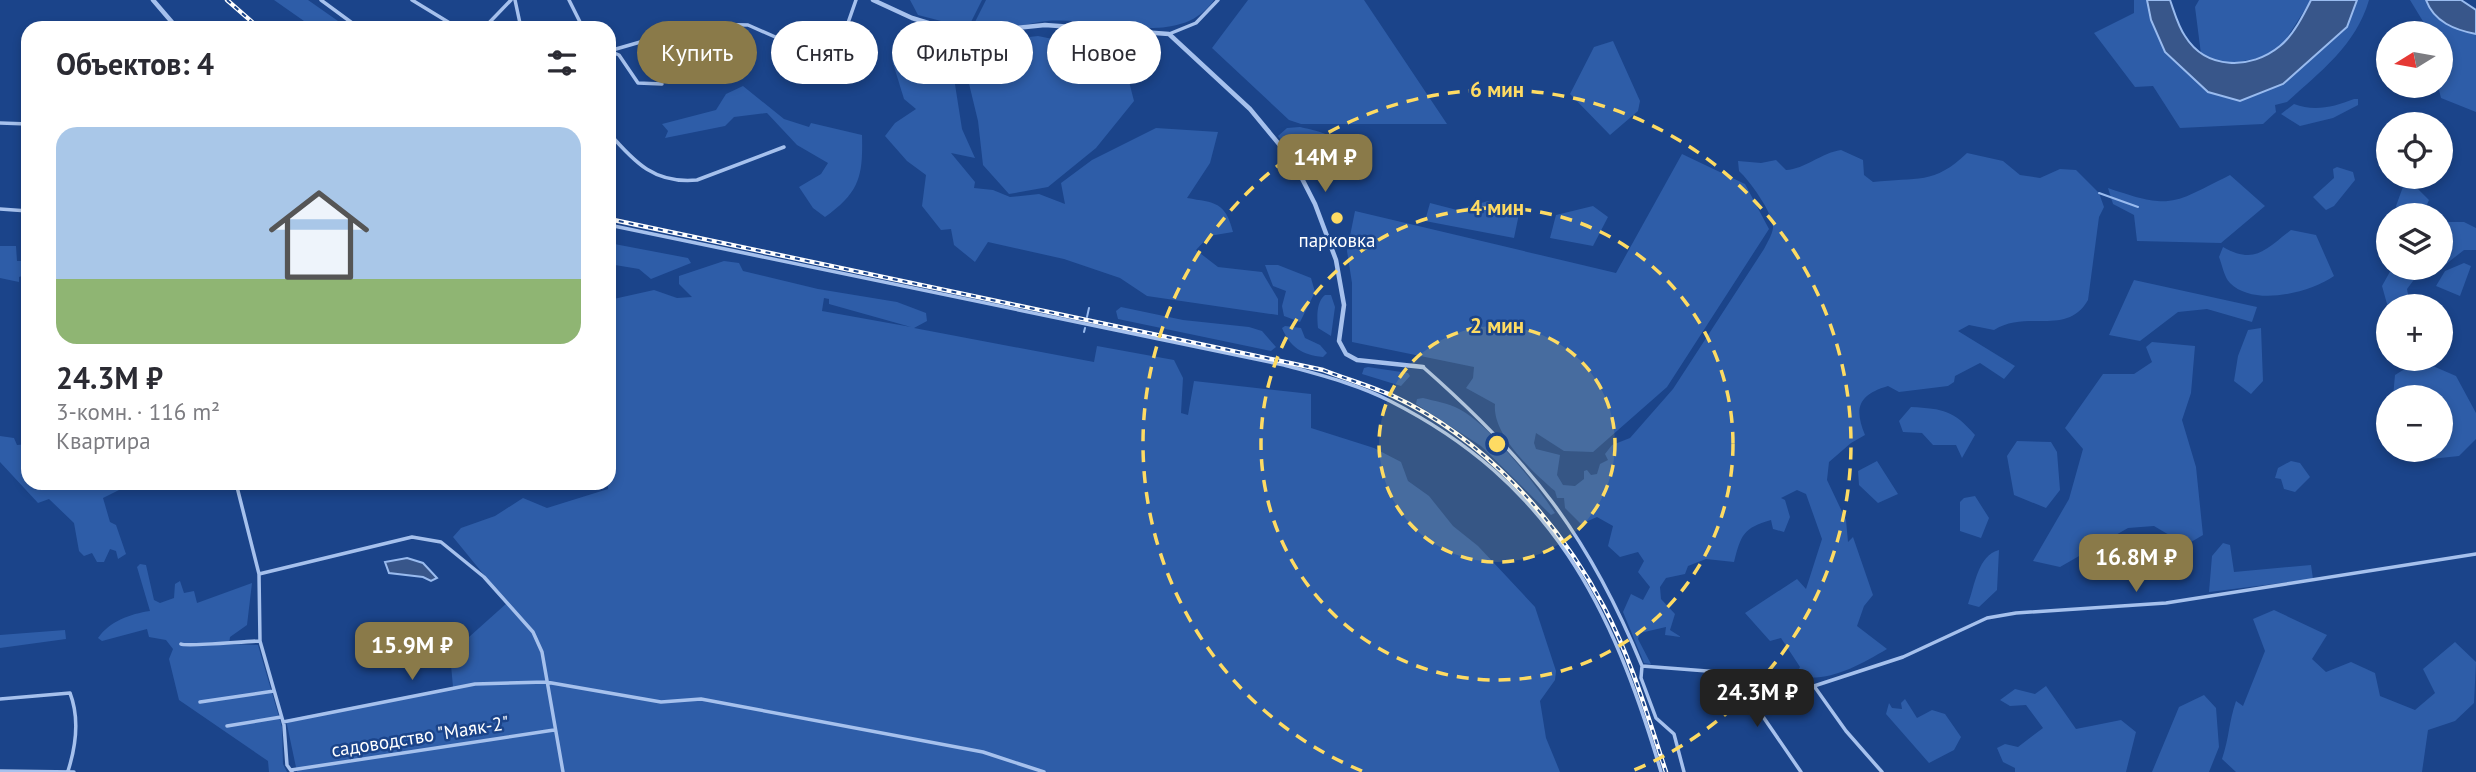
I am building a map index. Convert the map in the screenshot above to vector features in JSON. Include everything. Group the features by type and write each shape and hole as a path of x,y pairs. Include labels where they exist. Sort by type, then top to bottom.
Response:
{"street":[{"path":"153,0 171,21"},
{"path":"321,0 350,21"},
{"path":"412,0 446,21"},
{"path":"491,21 513,0 519,21"},
{"path":"569,0 580,21"},
{"path":"616,49 692,26 748,25 834,63 856,0"},
{"path":"873,0 912,18 951,30 979,32 1045,26 1169,34 1196,23 1217,0"},
{"path":"1169,34 1250,109 1293,161 1315,204 1336,260 1344,305 1339,341 1346,354 1357,360 1423,367 1511,449 1552,497 1591,556 1619,610 1642,666 1641,678 1656,718 1674,734 1684,772"},
{"path":"616,54 637,82"},
{"path":"0,123 21,124"},
{"path":"616,141 636,165 647,172 683,181 698,180 784,146"},
{"path":"0,209 21,210"},
{"path":"616,226 1284,365 1341,381 1389,400 1431,424 1483,461 1521,496 1559,541 1598,603 1619,648 1661,772"},
{"path":"238,490 259,574 260,641 282,719 287,765 291,771"},
{"path":"259,574 412,537 441,542 484,576 533,632 542,652 563,772"},
{"path":"1642,666 1733,673 1814,686 1903,657 1987,618 2016,613 2090,610 2179,601 2476,554"},
{"path":"181,644 188,648 219,641 260,641"},
{"path":"1733,673 1801,772"},
{"name":"садоводство \"Маяк-2\"","path":"227,726 282,719 475,684 547,681 661,702 701,699 983,752 1044,772"},
{"path":"1814,686 1846,731 1882,772"},
{"path":"200,702 274,691"},
{"path":"0,699 70,693 74,704 76,744 68,772"},
{"name":"садоводство \"Маяк-2\"","path":"291,771 554,730"},
{"path":"0,771 74,772"}],"shaded area":[{"path":"274,0 308,0 338,21 304,21"},
{"path":"910,0 982,0 972,21 941,21 918,15"},
{"path":"986,0 1214,0 1199,15 1180,24 1161,28 1161,21 1047,21 1033,23 1033,21 976,21"},
{"path":"1248,0 1364,0 1447,124 1301,124 1289,120 1212,48"},
{"path":"2134,0 2147,0 2151,20 2208,92 2347,27 2357,0 2369,0 2355,31 2336,57 2287,102 2275,105 2276,112 2263,124 2180,128 2153,86 2135,87 2094,33 2134,13"},
{"path":"2147,0 2170,0 2180,28 2194,47 2205,55 2230,63 2256,59 2280,46 2294,31 2311,0 2357,0 2347,27 2283,84 2240,101 2208,92 2165,52 2151,20"},
{"path":"2199,0 2311,0 2283,44 2264,57 2223,65 2201,54 2195,7"},
{"path":"2410,0 2426,0 2429,9 2452,21 2423,21"},
{"path":"2426,0 2461,0 2476,10 2476,34 2454,27 2454,21 2442,21"},
{"path":"2454,22 2476,34 2476,112 2441,98 2454,98"},
{"path":"1033,37 1047,38 1047,84 1130,84 1134,101 1096,148 1048,187 1009,194 983,165 978,121 969,84 1033,84"},
{"path":"1613,41 1640,101 1638,111 1610,135 1570,94 1594,47"},
{"path":"899,84 955,84 962,129 975,158 951,153 975,182 974,188 993,190 1010,197 1039,194 1065,204 1061,183 1092,160 1156,128 1218,132 1210,163 1187,198 1218,205 1226,214 1233,232 1209,236 1196,250 1218,267 1262,272 1278,299 1278,315 1147,296 1120,278 1064,259 988,242 975,262 954,245 951,229 941,230 922,206 926,175 907,161 885,136 895,123 916,109 904,99"},
{"path":"743,86 784,119 809,127 811,123 862,135 862,162 857,182 846,199 825,217 813,208 799,187 821,174 828,163 797,145 767,113 734,117 725,126 665,138 668,131 662,124 716,110 726,94"},
{"path":"2358,99 2358,105 2333,118 2300,126 2281,114 2294,104 2324,108"},
{"path":"1300,127 1323,133 1335,140 1345,151 1348,159 1346,164 1326,172 1304,174 1278,136 1287,128"},
{"path":"1841,150 1863,160 1864,175 1873,182 1934,175 1967,153 2003,161 2020,175 2040,178 2060,169 2076,170 2099,193 2104,207 2099,217 2088,300 2079,311 2058,320 2007,324 1994,330 1969,325 1958,331 2015,366 2004,379 1980,363 1955,376 1954,382 1948,386 1899,392 1888,386 1870,394 1861,404 1860,417 1865,435 1829,462 1827,480 1846,520 1848,542 1853,537 1873,595 1864,606 1857,626 1887,649 1843,672 1808,678 1795,676 1800,667 1781,638 1770,641 1745,613 1797,579 1806,589 1822,539 1806,494 1797,490 1781,498 1785,500 1790,517 1784,532 1773,529 1771,520 1754,526 1741,539 1734,562 1706,559 1688,566 1685,574 1666,578 1660,587 1661,599 1675,614 1670,630 1681,637 1665,635 1666,627 1640,633 1638,639 1651,664 1644,663 1623,612 1631,594 1643,600 1650,587 1638,572 1644,561 1638,552 1620,557 1608,546 1613,526 1597,517 1581,524 1565,508 1564,498 1557,498 1555,491 1536,474 1507,440 1496,416 1495,404 1466,388 1473,378 1474,367 1352,342 1352,283 1347,251 1355,211 1616,273 1682,154 1745,184 1769,229 1667,387 1593,452 1564,451 1536,433 1536,449 1560,455 1557,475 1563,485 1575,486 1584,479 1584,471 1587,470 1591,475 1597,474 1600,464 1608,460 1605,454 1612,445 1630,438 1673,389 1768,242 1773,228 1770,214 1739,171 1738,161 1761,163 1776,160 1786,170"},
{"path":"2337,167 2353,172 2355,180 2334,206 2326,210 2313,197 2334,178 2333,169"},
{"path":"2230,175 2265,206 2221,243 2137,241 2134,215 2113,204 2108,188 2146,199 2171,201"},
{"path":"2402,189 2418,189 2429,200 2428,203 2397,203"},
{"path":"1488,201 1520,209 1514,238 1425,221 1430,203 1457,210"},
{"path":"1593,206 1608,217 1593,246 1550,238 1556,215"},
{"path":"2453,222 2464,222 2476,228 2476,250 2464,250 2453,259"},
{"path":"2291,230 2316,235 2334,276 2311,288 2282,295 2253,294 2230,283 2219,257 2223,247 2243,255 2252,255 2266,249"},
{"path":"616,244 688,258 691,263 651,279 639,269 616,265"},
{"path":"0,246 16,246 17,261 21,261 19,282 0,278"},
{"path":"724,261 739,263 743,271 818,289 897,302 926,313 927,321 914,328 1094,362 1097,346 1174,360 1183,378 1181,413 1188,415 1194,381 1311,394 1311,428 1374,448 1401,462 1408,481 1429,496 1453,526 1478,546 1535,607 1556,671 1555,680 1540,701 1546,738 1560,772 297,772 286,720 453,687 450,654 507,603 453,537 461,528 495,516 523,498 547,508 605,490 616,490 616,298 654,290 677,298 692,297 679,284 679,276","holes":["824,298 829,299 829,304 911,327 822,311"]},
{"path":"2464,263 2471,266 2460,296 2436,286 2440,280 2453,280 2453,268"},
{"path":"1265,265 1278,265 1311,278 1315,292 1300,322 1284,316 1282,306 1286,291 1273,286"},
{"path":"2134,280 2257,307 2252,322 2207,309 2178,312 2140,341 2109,335"},
{"path":"2385,280 2414,280 2407,289 2408,294 2384,294 2382,286"},
{"path":"1325,295 1331,295 1335,307 1331,336 1318,328 1317,315"},
{"path":"1121,307 1183,320 1249,327 1262,331 1276,347 1271,351 1118,319 1116,311"},
{"path":"1282,328 1301,328 1305,338 1320,345 1327,353 1323,357 1298,349 1285,335"},
{"path":"2261,328 2263,381 2251,394 2234,381 2238,356 2248,330"},
{"path":"2152,342 2195,346 2191,393 2182,420 2196,467 2203,535 2186,545 2154,526 2128,528 2060,567 2033,561 2069,499 2083,449 2065,428 2103,374 2134,374 2152,362 2146,347"},
{"path":"1364,368 1408,373 1410,376 1401,386 1362,374"},
{"path":"2401,371 2444,371 2456,376 2476,413 2476,439 2459,456 2453,457 2453,385 2394,385 2395,375"},
{"path":"1423,398 1455,407 1484,428 1524,472 1555,513 1551,515 1481,446 1416,404 1417,399"},
{"path":"1911,407 1947,412 1975,435 1962,458 1956,445 1933,445 1922,433 1903,432 1899,421"},
{"path":"0,436 14,438 17,445 21,445 21,485 0,462"},
{"path":"2017,441 2051,442 2057,452 2060,490 2046,508 2014,495 2007,456"},
{"path":"1877,461 1898,494 1878,503 1859,485 1858,471"},
{"path":"2291,461 2300,463 2310,477 2295,492 2284,489 2281,479 2275,478 2278,468"},
{"path":"26,490 119,490 103,498 110,522 116,525 126,554 118,559 116,551 110,549 104,562 97,562 92,553 84,556 79,551 74,523 49,499 38,503"},
{"path":"1975,496 1989,518 1981,538 1960,531 1960,502 1964,498"},
{"path":"2223,543 2230,545 2234,572 2311,565 2313,579 2209,592 2212,556"},
{"path":"1999,550 1997,590 1979,607 1968,604 1982,564 1992,553"},
{"path":"407,558 423,563 437,578 431,581 423,577 389,573 385,562"},
{"path":"140,564 146,565 154,600 160,603 174,598 175,584 180,581 184,593 194,591 197,603 252,583 247,625 230,637 229,644 258,645 282,727 283,764 287,772 269,772 268,761 179,700 169,659 173,649 166,640 149,637 147,629 102,641 98,638 108,627 121,619 150,611 137,567"},
{"path":"2274,610 2327,635 2312,659 2326,672 2351,662 2375,673 2380,696 2415,710 2435,693 2423,669 2455,642 2476,662 2474,703 2455,721 2428,730 2422,772 2236,772 2222,759 2232,716 2236,701 2243,706 2265,651 2253,619"},
{"path":"65,630 66,639 0,648 0,635"},
{"path":"2046,686 2076,729 2121,720 2136,732 2126,772 2015,772 2015,768 2003,762 1997,748 2005,744 2018,747 2043,728 2026,705 2010,706 2000,700 2015,689 2035,694"},
{"path":"2204,695 2216,708 2219,747 2209,772 2152,772 2179,707"},
{"path":"1905,699 1917,718 1932,710 1945,714 1961,737 1954,750 1929,763 1886,714 1889,703 1892,708 1902,709 1901,703"}],"waterway":[{"path":"2099,193 2138,207"},
{"path":"1087,317 1089,308"},
{"path":"1084,332 1085,328"}],"railway":[{"path":"227,0 251,21"},
{"path":"616,220 1323,370 1393,396 1457,434 1487,458 1541,513 1564,543 1614,626 1666,772"}],"place":[{"name":"парковка","path":"1337,218"}]}
